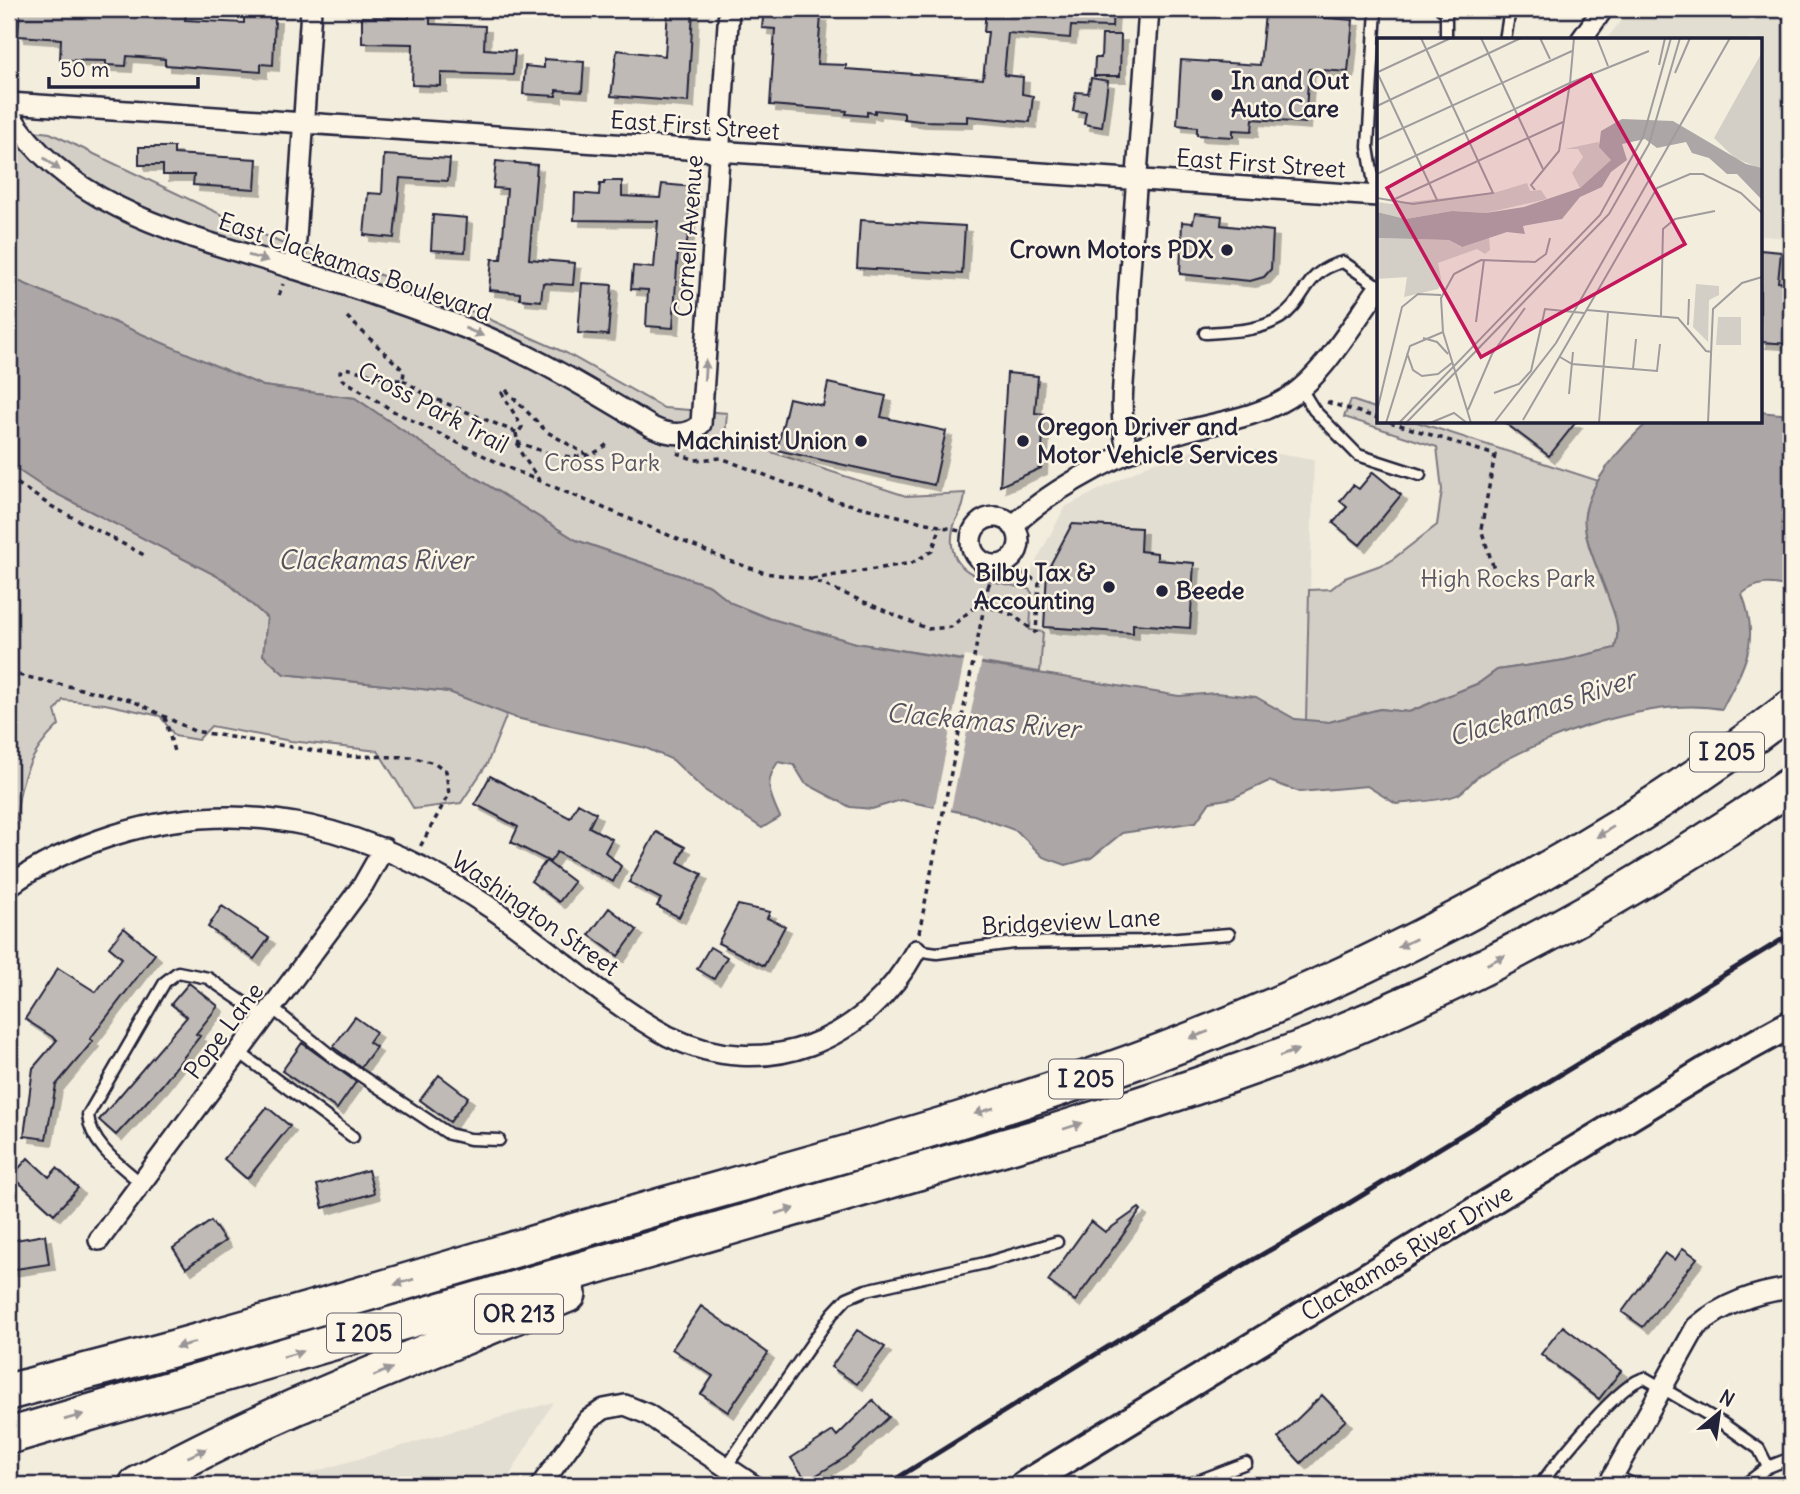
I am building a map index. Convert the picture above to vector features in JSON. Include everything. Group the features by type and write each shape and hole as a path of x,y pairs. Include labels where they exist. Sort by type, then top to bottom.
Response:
{"highway":[{"name":"I 205","path":"9,1392 211,1338 790,1169 1094,1076 1272,1007 1430,932 1538,874 1663,796 1791,708"},
{"name":"I 205","path":"9,1436 1042,1136 1191,1089 1312,1044 1502,957 1614,897 1735,824 1791,785"},
{"name":"OR 213","path":"136,1485 253,1427 719,1230"},
{"path":"9,1380 68,1375"}],"main road":[{"name":"Clackamas River Drive","path":"1024,1485 1705,1072 1791,1024"}],"street":[{"path":"294,269 311,9"},
{"name":"Cornell Avenue","path":"663,432 681,434 701,424 729,9"},
{"path":"1128,453 1121,428 1149,9"},
{"path":"1582,38 1604,9"},
{"name":"East First Street","path":"9,103 1377,196"},
{"name":"East Clackamas Boulevard","path":"9,113 30,144 48,162 119,205 189,236 388,300 508,345 559,370 663,432"},
{"path":"1013,526 1059,492 1128,453 1181,432 1270,407 1301,389 1377,289"},
{"path":"988,518 1004,519 1013,526 1019,545 1011,559 994,574 978,558 972,547 972,534 978,524 988,518"},
{"name":"Washington Street","path":"9,886 48,862 105,838 158,824 210,817 294,822 384,848 412,861 491,908 654,1028 679,1041 719,1053 781,1053 830,1038 859,1020 887,995 917,942"},
{"name":"Pope Lane","path":"99,1240 363,885 384,848"},
{"path":"1610,1480 1696,1327 1712,1313 1735,1301 1791,1288"},
{"path":"541,1485 588,1420 614,1405 636,1408 753,1485"}],"lane":[{"path":"1377,9 1373,145 1377,196"},
{"path":"1441,9 1446,9 1446,38"},
{"path":"1505,38 1510,9"},
{"path":"1205,333 1248,330 1281,317 1314,276 1328,266 1343,262 1377,287"},
{"path":"1301,389 1314,410 1358,455 1420,475"},
{"name":"Bridgeview Lane","path":"917,942 937,953 1013,943 1141,942 1229,934"},
{"path":"141,1183 116,1162 100,1143 89,1126 88,1115 165,982 178,972 208,978 268,1013 449,1134 470,1139 499,1139"},
{"path":"239,1052 352,1138"},
{"path":"726,1467 832,1314 847,1298 866,1290 985,1263 1057,1242"},
{"path":"1539,1485 1617,1395 1634,1380 1645,1378 1759,1449 1768,1467"},
{"path":"1744,1485 1768,1467 1791,1458"},
{"path":"1138,1485 1190,1484 1246,1463"},
{"path":"1610,1480 1634,1485"}],"path":[{"name":"Cross Park Trail","path":"347,317 404,371 403,380 345,368 340,372 342,379 395,412 540,482 717,557 765,573 810,579 912,563 932,551 941,527"},
{"path":"403,380 428,396 516,433"},
{"name":"Cross Park Trail","path":"540,482 517,442 516,433 522,427 502,393 505,389 547,432 589,456"},
{"path":"1322,400 1377,418"},
{"path":"1396,424 1495,455 1481,529 1499,583"},
{"path":"663,432 670,449 686,458 721,458 824,498 972,534"},
{"path":"517,442 563,456 589,456 609,442"},
{"path":"9,478 51,506 144,555"},
{"path":"917,942 994,574"},
{"name":"Cross Park Trail","path":"810,579 894,617 935,630 951,627 972,608 986,606 1013,615 1036,633 1039,582 994,574"},
{"path":"9,673 131,701 194,731 346,755 410,757 435,763 446,771 449,794 412,861"},
{"path":"165,717 174,752"}],"shaded area":[{"path":"1630,9 1791,9 1791,238 1762,236 1762,38 1608,38"},
{"path":"1199,449 1255,450 1314,460 1306,721 1295,719 1256,697 1216,693 1179,696 1040,672 1043,632 1030,630 1032,593 1029,589 1032,569 1065,507 1152,463"},
{"path":"553,1402 504,1485 269,1485"}],"green space":[{"name":"Cross Park","path":"9,128 50,133 281,243 310,247 473,312 566,353 664,408 727,413 725,437 906,496 965,493 953,529 952,546 956,559 975,575 1029,589 1032,593 1030,630 1043,632 1040,672 856,643 768,618 731,603 710,586 576,540 439,455 355,398 263,386 13,281 9,277"},
{"name":"High Rocks Park","path":"1351,400 1377,409 1377,424 1423,424 1599,481 1585,512 1586,533 1615,615 1615,648 1565,660 1497,670 1479,683 1409,712 1380,709 1329,722 1306,721 1309,590 1331,589 1345,578 1389,562 1437,525 1442,490 1437,447 1344,417"},
{"path":"9,464 45,488 225,580 267,618 263,655 284,674 449,692 507,714 487,764 461,803 414,809 378,751 291,741 211,726 198,740 175,736 160,716 105,704 63,700 55,711 59,725 45,740 28,768 19,797 12,849 9,851"}],"water":[{"name":"Clackamas River","path":"9,277 263,386 355,398 439,455 576,540 710,586 731,603 768,618 856,643 1179,696 1216,693 1256,697 1295,719 1329,722 1380,709 1409,712 1479,683 1497,670 1565,660 1615,648 1616,622 1589,544 1585,523 1588,501 1601,476 1646,424 1762,424 1762,412 1791,415 1791,588 1765,584 1742,594 1750,626 1750,640 1743,666 1722,709 1694,706 1664,708 1599,722 1566,733 1507,759 1480,775 1459,794 1429,801 1396,804 1367,786 1300,792 1269,781 1233,798 1210,802 1196,822 1122,833 1091,858 1066,865 1043,857 1017,831 974,815 901,800 872,809 850,807 805,783 794,765 778,762 769,783 780,817 762,828 703,789 673,760 646,748 516,718 449,692 284,674 263,655 267,618 225,580 45,488 9,464"}],"pier":[{"path":"965,656 982,659 950,814 934,810"}],"building":[{"path":"20,9 100,9 100,13 155,18 156,12 186,14 185,20 244,23 244,16 275,17 273,65 261,64 261,72 165,65 165,59 127,56 126,66 106,65 106,61 60,60 61,39 18,36"},
{"path":"668,9 693,9 688,102 611,96 617,50 665,56"},
{"path":"764,9 821,16 817,64 846,65 846,69 983,79 988,32 984,32 986,9 1113,9 1112,27 1071,26 1070,38 1008,33 1004,75 1023,77 1022,94 1033,96 1030,122 967,116 967,122 904,119 904,113 875,110 875,113 867,112 867,116 846,114 847,111 770,105 775,29 762,28"},
{"path":"409,10 430,10 430,24 485,26 484,49 515,51 513,75 441,73 441,86 412,85 413,44 362,43 362,17 409,18"},
{"path":"1265,13 1353,20 1348,72 1309,69 1305,123 1253,119 1252,131 1233,130 1233,137 1197,135 1197,127 1177,125 1181,60 1260,65"},
{"path":"1102,35 1121,35 1120,76 1094,76 1095,58 1101,58"},
{"path":"544,59 584,62 582,92 556,90 556,96 523,94 525,66 544,68"},
{"path":"1091,78 1108,81 1102,127 1084,124 1086,112 1073,111 1076,92 1088,93"},
{"path":"139,147 174,147 174,154 257,159 255,189 193,185 194,175 163,175 163,165 139,165"},
{"path":"384,155 450,159 448,181 400,178 394,238 364,235 368,193 382,194"},
{"path":"496,161 537,165 529,259 575,263 573,285 543,283 541,301 520,299 520,293 489,290 492,259 501,259 507,189 493,188"},
{"path":"604,181 622,181 622,196 660,198 662,184 693,187 686,252 678,251 673,328 646,326 648,290 631,289 633,266 654,268 658,221 574,220 575,193 599,195 600,184 604,184"},
{"name":"Crown Motors PDX","path":"1195,213 1222,216 1221,225 1273,231 1271,269 1264,277 1250,281 1180,274 1182,222 1193,223"},
{"path":"433,215 467,218 465,252 431,250"},
{"path":"860,220 965,226 962,274 857,268"},
{"path":"1762,250 1781,252 1778,282 1791,283 1791,344 1762,342"},
{"path":"582,283 612,285 608,335 578,333"},
{"name":"Oregon Driver and Motor Vehicle Services","path":"1007,373 1038,376 1035,413 1044,414 1041,468 1000,486"},
{"name":"Machinist Union","path":"828,383 886,396 881,417 946,431 934,485 777,450 789,398 823,406"},
{"path":"1507,424 1574,424 1549,456"},
{"path":"1373,472 1401,495 1360,545 1333,523 1347,507 1340,501 1353,485 1359,489"},
{"path":"1072,524 1141,528 1140,551 1157,553 1157,560 1194,563 1190,628 1133,624 1133,633 1044,627 1047,571"},
{"path":"490,776 570,818 578,803 596,813 589,827 612,839 605,852 621,866 613,882 557,852 550,862 511,842 518,827 475,804"},
{"path":"656,832 685,847 678,862 702,874 679,917 657,906 661,899 629,882"},
{"path":"546,861 574,882 559,902 531,881"},
{"path":"738,905 770,912 767,918 785,926 764,966 718,943"},
{"path":"222,906 269,938 254,959 208,927"},
{"path":"609,908 637,930 618,956 589,935"},
{"path":"124,928 155,954 90,1039 93,1041 56,1085 46,1139 24,1136 33,1068 57,1040 25,1019 58,968 96,992 122,958 109,947"},
{"path":"710,947 727,957 714,979 697,969"},
{"path":"189,983 218,1006 196,1034 200,1036 162,1085 116,1135 99,1120 187,1017 171,1004"},
{"path":"355,1017 376,1032 369,1042 376,1047 361,1067 333,1047"},
{"path":"302,1043 356,1082 337,1109 282,1071"},
{"path":"439,1075 468,1097 450,1122 420,1100"},
{"path":"267,1107 290,1126 247,1179 224,1159"},
{"path":"28,1158 49,1177 57,1168 78,1188 54,1214 12,1176"},
{"path":"368,1170 374,1193 323,1208 317,1185"},
{"path":"1139,1208 1141,1210 1075,1301 1048,1281 1091,1221 1105,1232"},
{"path":"211,1221 225,1241 186,1268 173,1248"},
{"path":"45,1235 49,1264 9,1270 9,1241"},
{"path":"1683,1248 1697,1258 1643,1327 1622,1312 1665,1253 1675,1260"},
{"path":"701,1306 768,1353 728,1412 701,1394 713,1376 672,1349"},
{"path":"1563,1326 1621,1371 1599,1399 1541,1354"},
{"path":"857,1330 885,1347 857,1384 831,1367"},
{"path":"1322,1395 1346,1420 1301,1463 1278,1438"},
{"path":"873,1400 889,1417 849,1455 807,1481 791,1458 833,1431 837,1436"}],"railway":[{"path":"886,1485 1180,1302 1315,1224 1791,934"}],"place":[{"name":"In and Out Auto Care","path":"1217,95"},
{"name":"Crown Motors PDX","path":"1227,250"},
{"name":"Machinist Union","path":"861,441"},
{"name":"Oregon Driver and Motor Vehicle Services","path":"1023,441"},
{"name":"Bilby Tax & Accounting","path":"1109,587"},
{"name":"Beede","path":"1162,591"}]}
